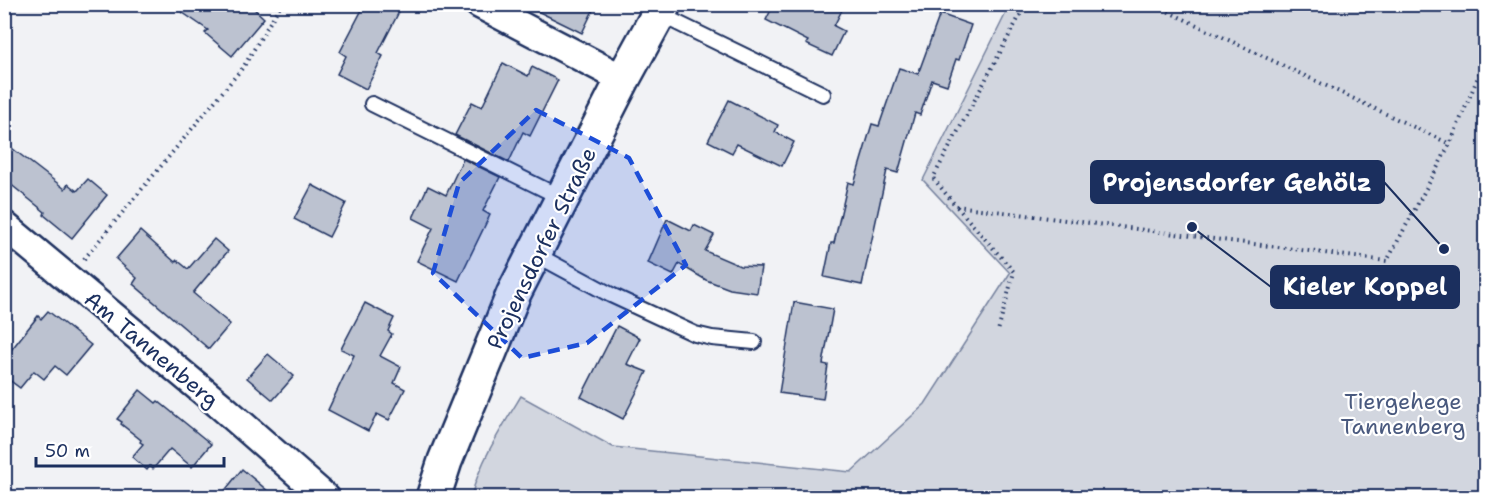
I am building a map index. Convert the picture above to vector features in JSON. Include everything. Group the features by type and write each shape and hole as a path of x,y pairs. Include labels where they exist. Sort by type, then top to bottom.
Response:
{"street":[{"path":"479,4 623,79"},
{"name":"Projensdorfer Straße","path":"433,498 445,461 514,293 564,199 623,79 662,9"},
{"name":"Am Tannenberg","path":"4,225 221,406 326,498"}],"lane":[{"path":"662,9 823,94"},
{"path":"372,104 564,199"},
{"path":"535,254 611,295 695,334 754,342"}],"path":[{"path":"68,278 244,66 281,4"},
{"path":"998,331 1014,272 933,178 1026,4"},
{"path":"1152,4 1450,144"},
{"path":"956,206 1387,261 1450,144 1485,58"}],"highlighted area":[{"path":"536,110 629,158 686,265 587,343 522,358 433,273 459,183"}],"green space":[{"name":"Tiergehege Tannenberg","path":"1010,5 1485,5 1485,497 471,497 486,457 521,396 613,447 851,472 925,404 1010,273 923,180"}],"building":[{"path":"170,4 249,4 264,18 232,56 205,33 208,30"},
{"path":"365,4 403,4 378,53 383,56 366,89 337,74 346,56 340,52"},
{"path":"523,4 596,4 582,33"},
{"path":"774,4 845,4 834,26 844,31 832,56 806,44 808,41 766,20"},
{"path":"940,14 971,25 959,60 956,59 947,85 932,80 920,115 915,113 898,173 887,170 862,285 824,277 848,182 854,184 872,124 879,126 899,68 918,74"},
{"path":"503,63 528,76 532,67 558,80 530,136 523,132 509,162 455,135 472,102 482,107"},
{"path":"729,100 778,125 775,132 794,142 782,166 737,144 732,153 708,141"},
{"path":"4,142 65,189 68,184 77,191 88,179 107,195 72,238 44,215 45,212 4,179"},
{"path":"463,159 500,177 483,211 490,215 458,281 417,261 433,228 413,218 428,186 446,195"},
{"path":"312,185 346,203 329,237 294,219"},
{"path":"667,219 691,231 694,225 714,235 705,251 740,266 761,267 757,293 730,289 706,280 679,264 673,275 648,263"},
{"path":"140,231 175,262 177,260 188,269 214,239 228,251 193,293 230,324 209,349 133,284 137,278 116,259"},
{"path":"794,302 833,309 823,364 828,365 823,399 779,393"},
{"path":"365,303 394,318 388,331 392,334 380,356 401,367 394,383 405,389 389,420 377,414 368,431 328,410 354,355 341,349"},
{"path":"48,311 91,345 66,375 55,366 44,379 34,371 20,388 4,376 4,359 38,316 41,319"},
{"path":"617,326 640,338 627,364 647,372 623,419 581,397"},
{"path":"268,354 294,376 273,400 247,378"},
{"path":"140,390 156,403 158,401 211,444 192,467 170,449 153,469 150,466 147,470 132,457 143,444 117,419"},
{"path":"242,469 276,498 219,498"}],"place":[{"name":"Kieler Koppel","path":"1192,227"},
{"name":"Projensdorfer Gehölz","path":"1444,249"}]}
